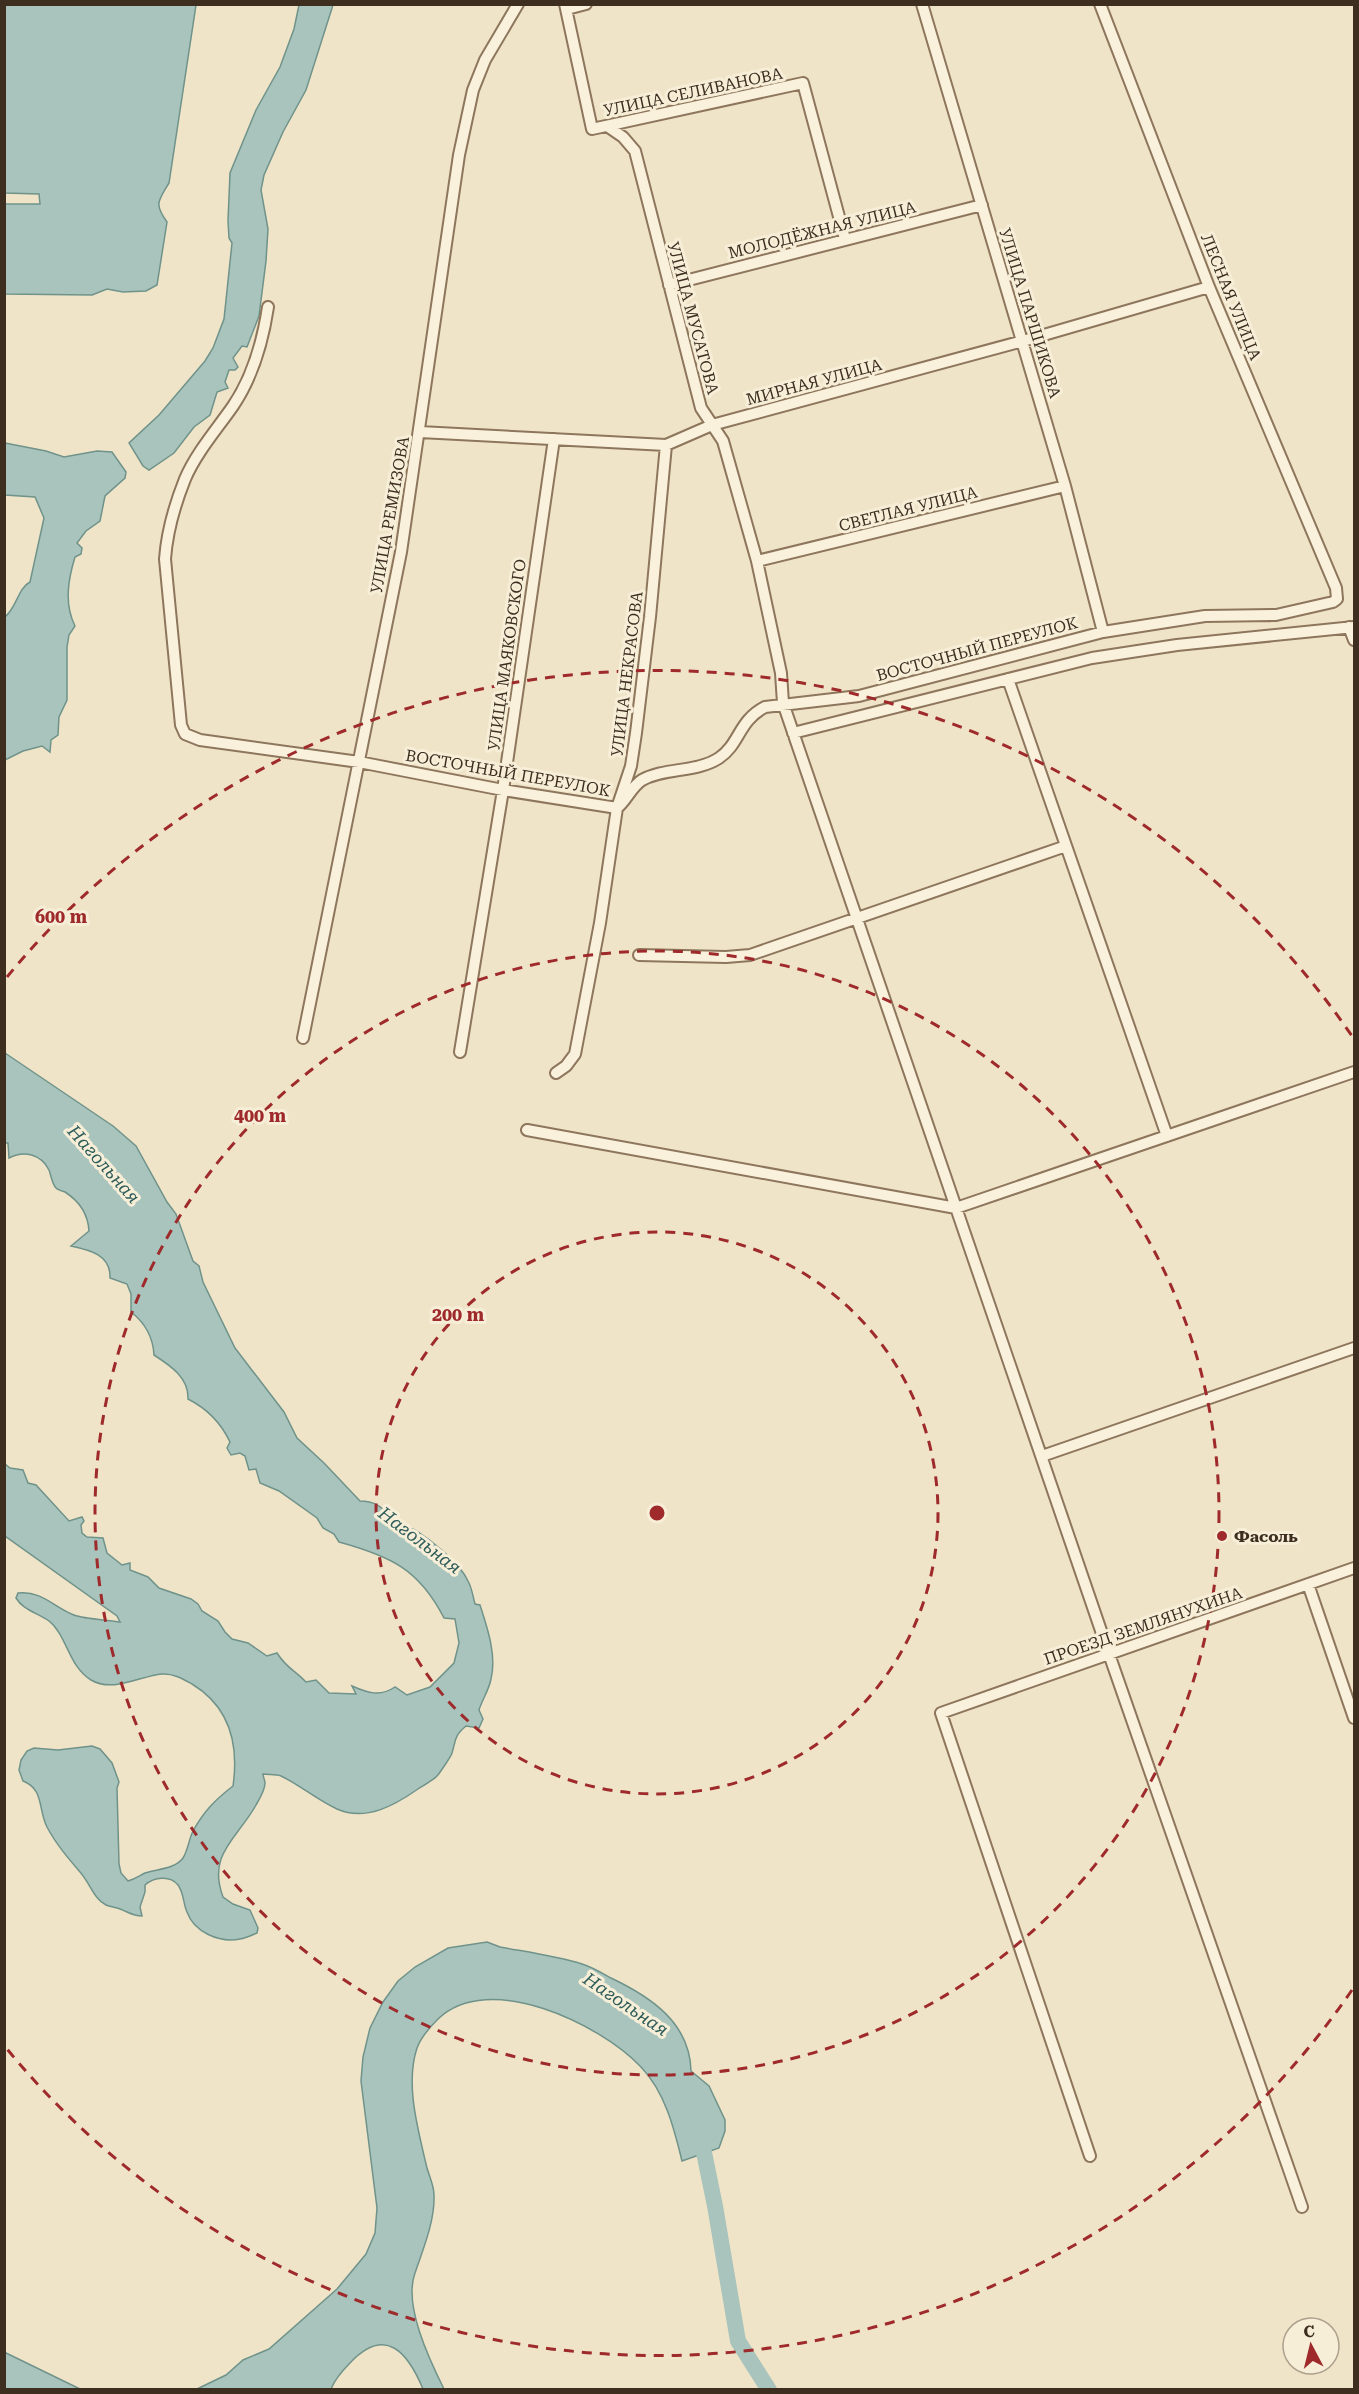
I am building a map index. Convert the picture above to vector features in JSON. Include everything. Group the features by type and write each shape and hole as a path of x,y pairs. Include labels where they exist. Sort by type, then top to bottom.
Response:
{"street":[{"name":"УЛИЦА РЕМИЗОВА","path":"303,1038 401,552 459,154 473,90 485,60 518,4"},
{"path":"566,7 586,4"},
{"name":"УЛИЦА ПАРШИКОВА","path":"922,4 1023,340 1065,486 1103,632"},
{"name":"ЛЕСНАЯ УЛИЦА","path":"1100,4 1209,287 1336,588 1337,599"},
{"name":"УЛИЦА СЕЛИВАНОВА","path":"566,7 592,129 803,83 845,239"},
{"name":"УЛИЦА МУСАТОВА","path":"607,126 623,137 635,151 701,408 723,441 757,561 781,674 783,704 1109,1654 1302,2207"},
{"name":"МОЛОДЁЖНАЯ УЛИЦА","path":"669,285 982,205"},
{"name":"МИРНАЯ УЛИЦА","path":"420,432 666,445 712,425 1209,287"},
{"name":"ВОСТОЧНЫЙ ПЕРЕУЛОК","path":"268,307 250,372 234,404 185,478 167,537 165,559 181,725 185,734 200,740 359,762 503,790 617,808 641,781 656,775 705,765 720,758 731,747 753,713 765,707 860,696 1103,632 1205,616 1276,615 1328,605 1337,599"},
{"name":"УЛИЦА МАЯКОВСКОГО","path":"460,1052 503,790 554,439"},
{"name":"УЛИЦА НЕКРАСОВА","path":"556,1072 566,1066 575,1054 600,923 617,808 631,766 650,617 666,445"},
{"name":"СВЕТЛАЯ УЛИЦА","path":"757,561 1065,486"},
{"path":"793,734 1092,658 1177,645 1352,627 1354,640"},
{"path":"1008,679 1167,1136"},
{"path":"639,955 726,957 750,955 1066,846"},
{"path":"527,1130 956,1208 1354,1072"},
{"path":"1041,1456 1354,1348"},
{"name":"ПРОЕЗД ЗЕМЛЯНУХИНА","path":"1090,2156 941,1713 1354,1569"},
{"path":"1308,1584 1354,1718"}],"water":[{"path":"5,4 196,5 169,183 159,202 160,211 167,222 157,285 146,291 123,292 107,289 92,295 5,294 5,204 40,204 39,194 5,193"},
{"path":"299,5 333,5 306,90 283,132 264,175 261,190 268,229 259,316 247,347 242,346 233,358 238,367 235,370 229,370 225,382 228,388 217,392 210,415 194,427 174,453 149,470 143,466 129,443 159,415 205,361 213,348 224,319 232,243 229,238 228,221 230,173 256,110 280,67 294,29"},
{"path":"5,443 64,457 97,451 112,452 126,472 125,478 105,496 100,521 86,531 77,543 82,548 81,554 75,557 68,592 69,609 75,626 69,635 67,647 67,700 59,717 58,735 51,740 50,752 42,746 23,751 5,760 5,617 30,582 44,518 35,497 5,495"},
{"path":"5,1053 113,1126 136,1146 176,1214 193,1261 199,1266 203,1282 235,1348 284,1412 297,1438 360,1501 378,1506 405,1527 415,1530 429,1540 452,1560 464,1574 475,1604 480,1605 488,1632 493,1670 489,1687 479,1710 483,1719 479,1728 466,1726 462,1729 456,1738 451,1754 433,1780 390,1806 359,1814 337,1809 281,1776 263,1774 265,1783 262,1795 226,1848 219,1869 219,1882 223,1897 233,1904 250,1910 258,1928 257,1933 242,1939 224,1939 201,1930 190,1919 178,1885 166,1878 157,1879 145,1885 140,1907 142,1916 133,1915 102,1902 54,1839 44,1820 37,1794 30,1785 23,1781 19,1770 21,1760 27,1751 34,1748 58,1750 92,1746 100,1749 112,1763 119,1782 117,1788 119,1864 121,1873 128,1881 180,1862 201,1818 215,1801 233,1786 235,1771 233,1741 229,1728 223,1715 205,1693 178,1677 166,1674 108,1685 91,1680 77,1667 55,1627 16,1598 18,1593 34,1594 74,1615 120,1622 117,1616 5,1536 5,1464 10,1468 23,1470 28,1483 36,1485 69,1521 82,1517 84,1521 81,1525 82,1533 87,1537 103,1538 107,1553 122,1565 130,1563 130,1570 148,1577 159,1588 191,1599 202,1611 218,1621 232,1639 248,1643 267,1656 277,1653 284,1663 306,1682 316,1680 329,1693 356,1694 352,1686 374,1693 395,1687 407,1695 430,1687 454,1663 459,1643 455,1619 444,1618 424,1587 401,1567 388,1559 339,1542 334,1534 323,1528 317,1518 279,1491 260,1483 256,1469 249,1470 245,1456 240,1453 231,1455 227,1448 230,1442 218,1422 188,1399 186,1385 178,1373 154,1355 147,1331 131,1312 131,1294 127,1284 110,1278 107,1264 98,1255 71,1246 89,1231 85,1213 75,1199 56,1188 46,1165 37,1157 20,1154 9,1158 8,1143 4,1143"},
{"path":"487,1942 500,1947 582,1964 626,1985 654,2003 676,2025 689,2054 691,2071 709,2086 725,2120 725,2131 719,2148 682,2161 672,2123 649,2077 623,2051 599,2034 543,2008 514,2001 485,2000 460,2005 438,2019 423,2036 417,2048 412,2076 416,2121 433,2187 434,2205 431,2225 412,2286 412,2301 420,2332 444,2389 423,2389 403,2355 385,2345 374,2346 363,2352 342,2372 331,2389 197,2389 226,2375 243,2360 269,2349 337,2289 366,2254 375,2233 377,2208 361,2081 363,2057 370,2028 383,2002 398,1981 415,1967 448,1948"},
{"path":"4,2352 80,2389 5,2389"}],"waterway":[{"name":"Нагольная","path":"700,2133 738,2341 769,2390"}],"place":[{"name":"Фасоль","path":"1222,1536"}]}
